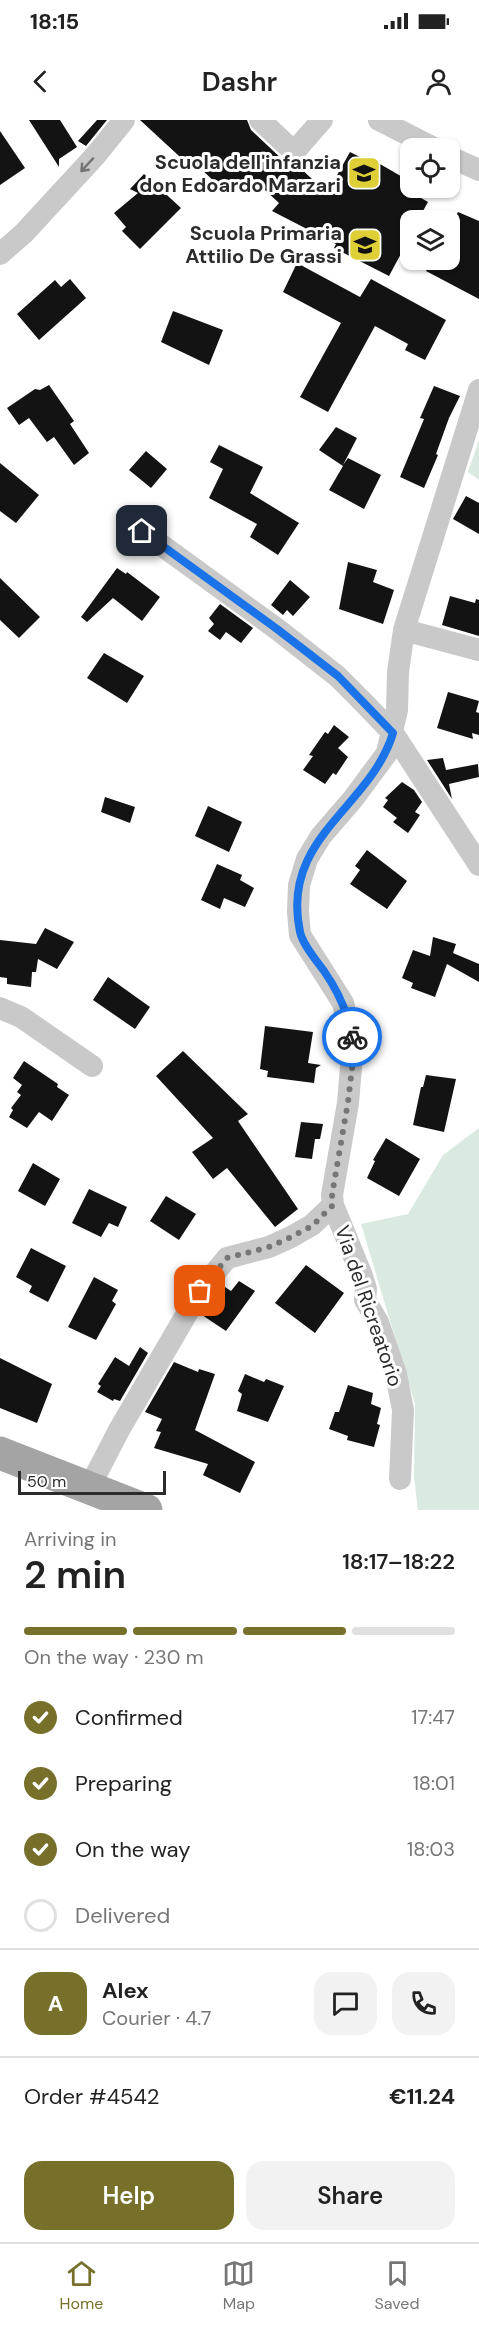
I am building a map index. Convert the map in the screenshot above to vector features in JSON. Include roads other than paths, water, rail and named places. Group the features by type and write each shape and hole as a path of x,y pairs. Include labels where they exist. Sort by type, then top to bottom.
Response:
{"main road":[{"path":"0,1453 146,1510"}],"street":[{"path":"0,254 24,233 95,156 124,120"},
{"path":"260,120 294,152 322,120"},
{"path":"379,120 414,138"},
{"path":"460,161 479,170"},
{"name":"Via del Ricreatorio","path":"400,1479 403,1410 396,1374 378,1322 365,1300 366,1289 362,1276 333,1205 332,1195 348,1102 353,1043 350,1025 343,1003 300,935 299,885 307,859 321,836 353,799 387,753 393,733 405,630 479,390"},
{"path":"142,531 338,676 393,733 479,865"},
{"path":"405,630 479,650"},
{"path":"0,1008 21,1017 92,1066"},
{"name":"Via del Ricreatorio","path":"89,1488 119,1430 200,1291 227,1258 269,1247 291,1237 312,1226 333,1205"}],"place":[{"name":"Scuola dell'infanzia don Edoardo Marzari","path":"364,173"},
{"name":"Scuola Primaria Attilio De Grassi","path":"365,245"}]}
